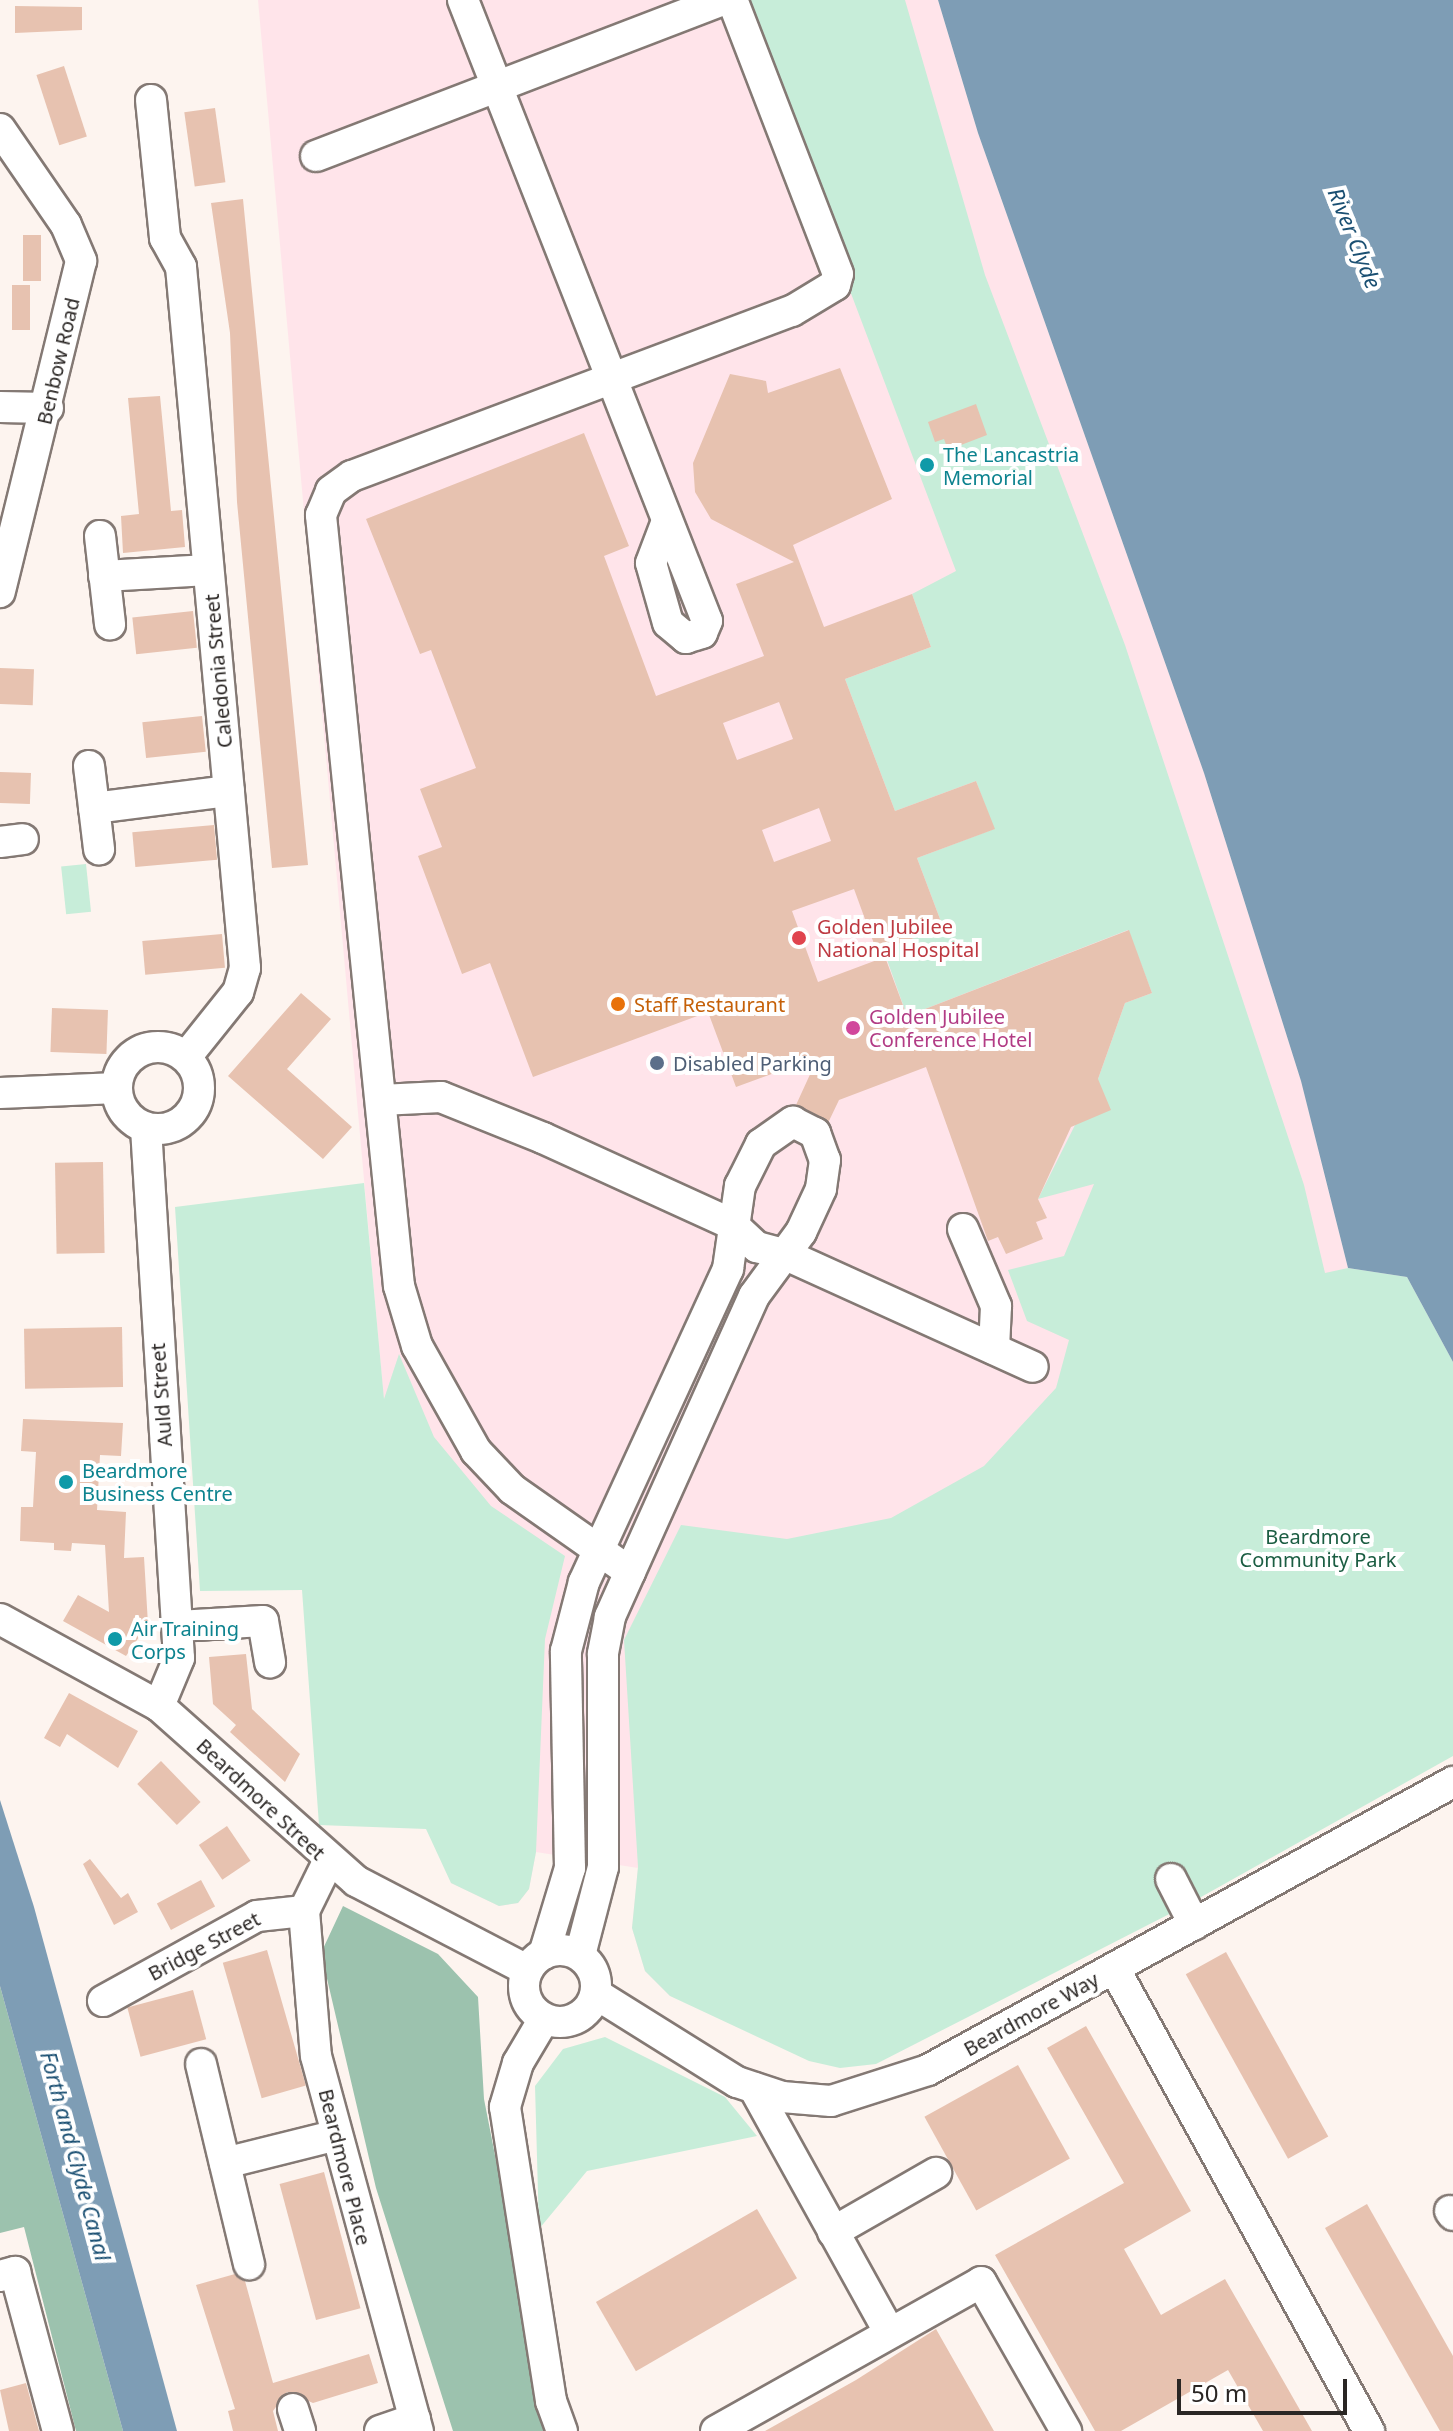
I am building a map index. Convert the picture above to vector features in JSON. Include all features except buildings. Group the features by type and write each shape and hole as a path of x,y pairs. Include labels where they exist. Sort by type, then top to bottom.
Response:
{"street":[{"path":"463,0 667,521"},
{"path":"316,156 723,0"},
{"path":"630,1572 597,1555 512,1489 476,1451 417,1346 399,1286 321,515 331,491 352,476 611,383 792,311 835,285 838,274 732,0"},
{"name":"Caledonia Street","path":"151,100 165,238 181,267 245,968 238,992 186,1057"},
{"name":"Benbow Road","path":"0,592 48,408 81,261 66,225 3,143"},
{"path":"0,407 48,408"},
{"path":"100,536 110,624"},
{"path":"104,576 208,570"},
{"path":"89,766 99,849"},
{"path":"94,808 229,791"},
{"path":"161,1047 186,1057 199,1081 194,1109 174,1127 146,1128 125,1113 117,1088 135,1054 161,1047"},
{"path":"0,1093 117,1088"},
{"path":"381,1100 441,1097 732,1224 757,1247 784,1254 1033,1367"},
{"path":"544,2019 524,1993 570,1868 566,1651 597,1555 728,1269 732,1224 740,1186 761,1144 793,1122 815,1133 825,1160 821,1189 784,1254 754,1296 610,1617 603,1654 603,1867 580,1955"},
{"name":"Auld Street","path":"146,1128 178,1626 177,1669 159,1706"},
{"path":"963,1229 996,1306 994,1349"},
{"name":"Beardmore Street","path":"0,1619 159,1706 328,1862 419,1914 536,1962"},
{"path":"178,1626 263,1621 270,1662"},
{"name":"Beardmore Way","path":"596,1994 692,2057 754,2088 831,2101 872,2091 928,2070 1453,1782"},
{"path":"304,1911 328,1862"},
{"path":"1171,1879 1194,1924"},
{"name":"Bridge Street","path":"103,2001 257,1916 304,1911"},
{"name":"Beardmore Place","path":"304,1911 306,1989 337,2135 416,2425 380,2431"},
{"path":"536,1962 580,1955"},
{"path":"544,2019 576,2019 596,1994 594,1972 580,1955"},
{"path":"1114,1968 1369,2431"},
{"path":"544,2019 518,2063 505,2107 551,2401 562,2431"},
{"path":"201,2064 249,2264"},
{"path":"754,2088 889,2332"},
{"path":"225,2163 337,2135"},
{"path":"833,2232 936,2173"},
{"path":"8,2274 58,2431"},
{"path":"716,2431 981,2282 1066,2431"}],"shaded area":[{"name":"Golden Jubilee National Hospital","path":"258,0 938,0 978,133 1204,773 1301,1081 1348,1268 1300,1280 670,1996 645,1971 632,1928 638,1868 536,1852 529,1889 518,1903 499,1906 451,1883 384,1402"}],"green space":[{"name":"Beardmore Community Park","path":"740,0 905,0 985,275 1125,645 1304,1185 1325,1273 1348,1268 1407,1277 1453,1362 1453,1756 1185,1906 876,2064 840,2068 809,2061 670,1996 645,1971 632,1928 638,1867 624,1640 681,1525 787,1539 891,1518 984,1466 1056,1388 1069,1340 1027,1321 1008,1270 1064,1256 1094,1184 1038,1199 1098,1079 1125,1003 1152,993 1128,930 907,1016 886,957 877,952 943,927 917,858 994,829 976,781 895,811 845,679 931,647 912,594 956,571"},
{"path":"86,864 91,912 66,914 61,867"},
{"path":"364,1183 384,1399 399,1354 434,1437 491,1506 565,1556 545,1639 536,1852 529,1889 518,1903 499,1906 451,1883 426,1829 319,1825 302,1590 200,1591 175,1207"},
{"path":"343,1906 438,1954 478,1997 484,2099 549,2431 453,2431 376,2188 321,1953"},
{"path":"0,1986 123,2431 76,2431 24,2227 0,2233"},
{"path":"605,2037 725,2097 757,2136 587,2171 539,2229 535,2086 563,2049"}],"water":[{"name":"River Clyde","path":"938,0 1453,0 1453,1362 1407,1277 1348,1268 1301,1081 1204,773 978,133"},
{"name":"Forth and Clyde Canal","path":"0,1800 34,1907 177,2431 123,2431 0,1986"}],"place":[{"name":"The Lancastria Memorial","path":"927,465"},
{"name":"Golden Jubilee National Hospital","path":"799,938"},
{"name":"Staff Restaurant","path":"618,1004"},
{"name":"Golden Jubilee Conference Hotel","path":"853,1028"},
{"name":"Disabled Parking","path":"657,1063"},
{"name":"Beardmore Business Centre","path":"66,1482"},
{"name":"Air Training Corps","path":"115,1639"}]}
